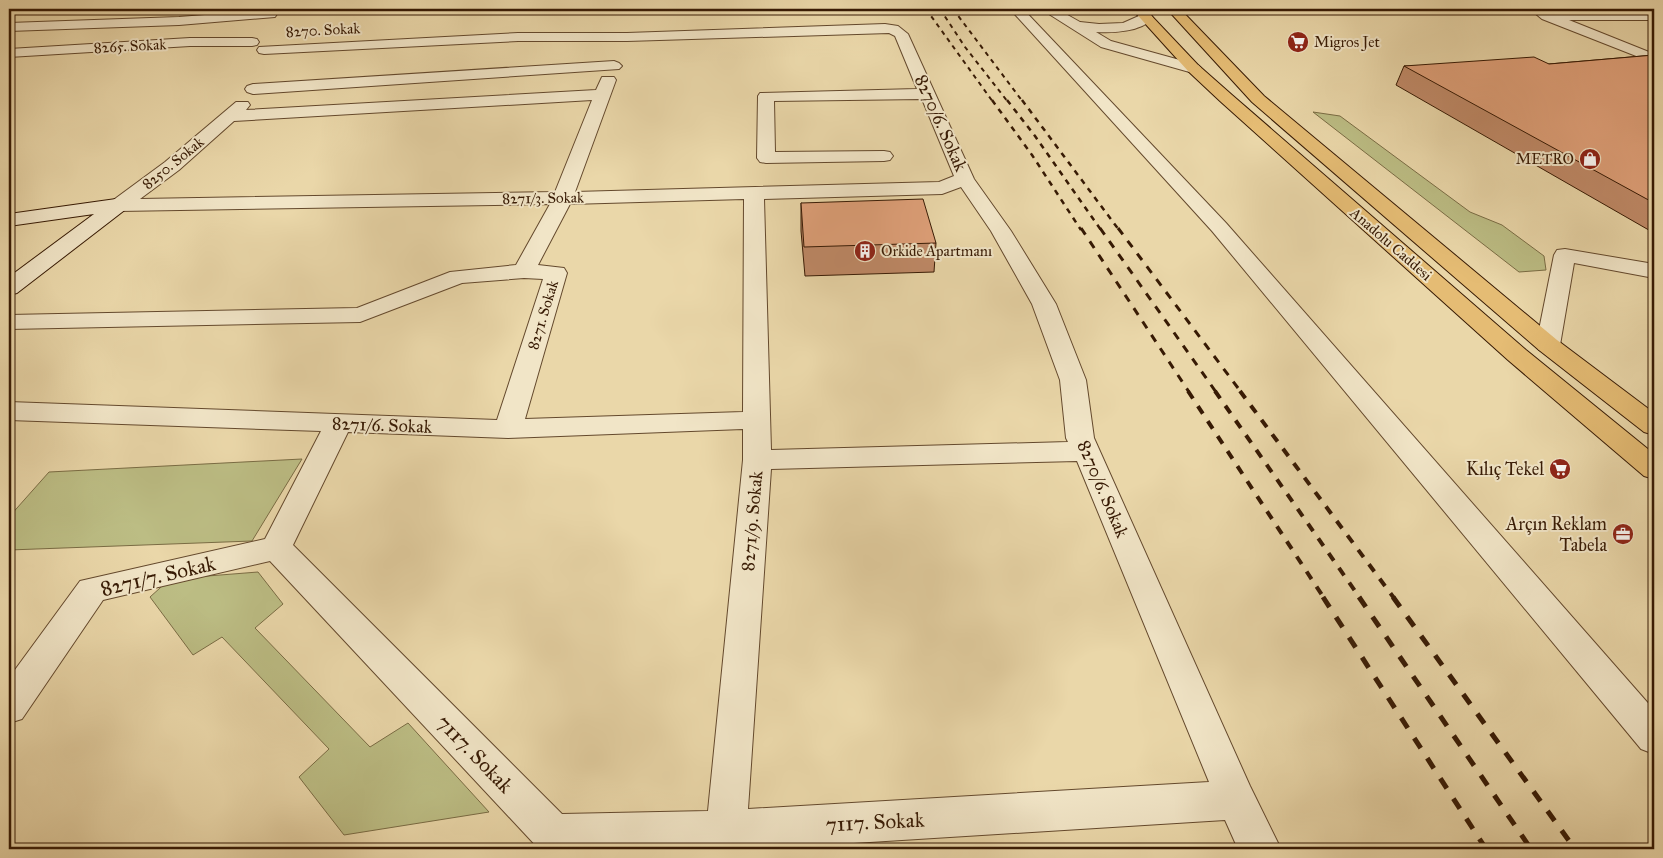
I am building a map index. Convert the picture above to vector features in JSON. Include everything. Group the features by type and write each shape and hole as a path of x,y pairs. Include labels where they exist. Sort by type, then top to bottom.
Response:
{"highway":[{"name":"Anadolu Caddesi","path":"1173,9 1258,99 1548,345 1654,426"},
{"name":"Anadolu Caddesi","path":"1142,13 1193,68 1517,355 1654,469"}],"street":[{"path":"179,21 188,9"},
{"path":"1016,9 1219,227 1654,737"},
{"path":"1048,9 1106,44 1193,68"},
{"path":"9,27 179,21 271,12"},
{"name":"8250. Sokak","path":"9,288 172,166 242,104 253,89 262,58 271,12"},
{"path":"1074,25 1111,29 1134,25 1142,13"},
{"path":"1542,13 1654,16"},
{"path":"1542,13 1654,59"},
{"name":"8270. Sokak","path":"262,58 518,37 627,37 895,22"},
{"name":"8270/6. Sokak","path":"895,22 965,179 1001,231 1044,304 1073,380 1080,438 1236,800 1260,849"},
{"name":"8271. Sokak","path":"508,429 556,274 524,270 563,198 602,95 627,37"},
{"name":"8265. Sokak","path":"9,53 190,42 262,58"},
{"path":"253,89 614,66"},
{"path":"884,156 766,158 766,96 928,94"},
{"path":"229,116 602,95"},
{"name":"8271/3. Sokak","path":"119,204 563,198 942,188 965,179"},
{"name":"8271/9. Sokak","path":"725,840 756,460 754,192"},
{"path":"9,207 119,204"},
{"path":"9,220 119,204"},
{"path":"1548,345 1565,255 1654,271"},
{"path":"9,322 360,315 458,276 524,270"},
{"name":"8271/6. Sokak","path":"9,411 508,429 756,420"},
{"path":"276,548 338,424"},
{"path":"756,460 1087,451"},
{"name":"8271/7. Sokak","path":"9,707 92,590 276,548"},
{"name":"7117. Sokak","path":"276,548 554,835 725,840 1236,800"}],"green space":[{"path":"1313,112 1340,116 1470,212 1502,225 1544,256 1546,270 1519,272"},
{"path":"302,459 252,541 9,550 9,517 49,472"},
{"path":"258,572 283,604 255,628 370,747 408,723 489,812 344,835 299,777 329,749 222,637 193,655 150,597 170,579"}],"building":[{"name":"METRO","path":"1654,55 1654,203 1404,66 1534,57 1549,64"},
{"path":"923,199 936,243 804,247 801,203"}],"railway":[{"path":"926,9 993,102"},
{"path":"940,9 965,47 1008,102"},
{"path":"953,9 1023,102"},
{"path":"992,100 1032,155 1081,230"},
{"path":"1007,100 1035,136 1101,230"},
{"path":"1022,100 1119,230"},
{"path":"1081,228 1189,392"},
{"path":"1100,228 1216,392"},
{"path":"1118,228 1241,392"},
{"path":"1188,391 1324,598"},
{"path":"1215,391 1360,598"},
{"path":"1240,391 1394,598"},
{"path":"1323,597 1486,849"},
{"path":"1359,597 1531,849"},
{"path":"1393,597 1575,849"}],"place":[{"name":"Migros Jet","path":"1298,42"},
{"name":"METRO","path":"1590,159"},
{"name":"Orkide Apartmanı","path":"865,251"},
{"name":"Kılıç Tekel","path":"1560,469"},
{"name":"Arçın Reklam Tabela","path":"1623,534"}]}
